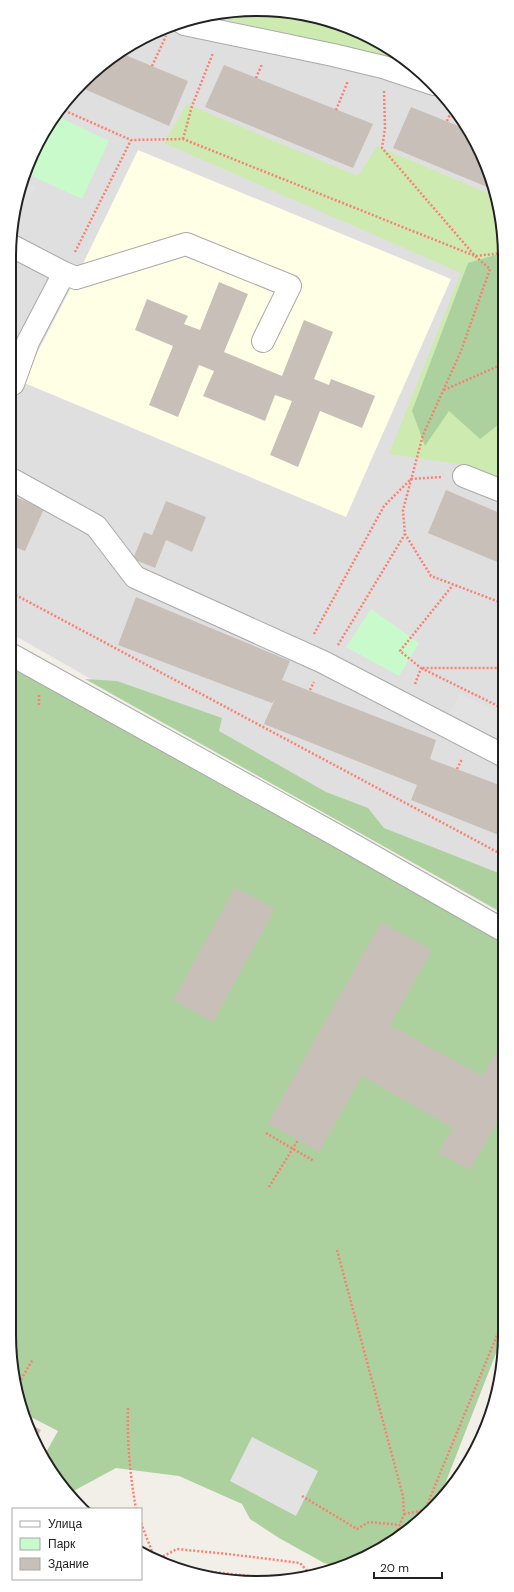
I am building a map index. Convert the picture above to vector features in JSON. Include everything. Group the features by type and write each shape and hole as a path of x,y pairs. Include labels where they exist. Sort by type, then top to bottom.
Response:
{"lane":[{"path":"191,25 356,60 419,79"},
{"path":"17,248 76,278 186,244 290,286 263,341"},
{"path":"16,376 28,342 64,273"},
{"path":"464,476 498,489"},
{"path":"16,482 96,526 135,577 323,662 498,753"},
{"path":"16,657 336,835 498,928"}],"path":[{"path":"183,139 192,106 222,32"},
{"path":"152,66 168,33"},
{"path":"336,110 356,60"},
{"path":"383,67 385,128 382,148 475,256 490,269 461,351 423,435 404,510 405,534 431,576 498,602"},
{"path":"65,111 131,140 183,139 475,256 498,254"},
{"path":"447,121 450,113"},
{"path":"64,273 131,140"},
{"path":"443,390 498,366"},
{"path":"301,652 314,634 384,506 411,478 464,476"},
{"path":"323,662 333,653 405,534"},
{"path":"454,585 400,652 421,668 498,706"},
{"path":"16,595 498,852"},
{"path":"421,668 498,668"},
{"path":"266,1133 314,1161"},
{"path":"269,1187 298,1140"},
{"path":"337,1250 403,1496 404,1514 398,1530"},
{"path":"425,1507 498,1333"},
{"path":"20,1379 32,1359"},
{"path":"128,1408 127,1441 131,1481 136,1508"},
{"path":"302,1496 357,1528 369,1522 400,1525"},
{"path":"404,1514 422,1510"},
{"path":"142,1526 152,1552"},
{"path":"162,1557 177,1549 228,1554 300,1564 306,1570"},
{"path":"216,1572 241,1575"}],"shaded area":[{"path":"257,16 288,18 304,21 319,24 349,34 378,48 404,66 438,98 466,136 480,165 490,195 493,210 496,226 498,257 498,911 16,636 16,257 18,226 24,195 34,165 48,136 76,98 110,66 137,48 165,34 195,24 210,21 226,18"},
{"path":"138,150 451,279 346,517 22,382 76,278"},
{"path":"28,183 36,186 21,210"},
{"path":"460,694 498,711 498,743 443,724"},
{"path":"252,1437 318,1471 296,1516 230,1481"}],"green space":[{"path":"257,16 288,18 319,24 349,34 378,48 408,69 321,41 222,19"},
{"path":"187,104 358,176 377,146 490,194 496,226 498,257 498,480 458,464 389,454 461,273 164,143"},
{"path":"61,118 109,141 82,199 31,175 48,136"},
{"path":"498,254 498,425 480,439 449,411 425,446 412,411 468,263"},
{"path":"371,609 419,643 399,676 346,647"},
{"path":"16,670 199,769 498,935 497,1351 444,1487 438,1494 404,1526 378,1544 349,1558 330,1564 324,1563 279,1538 250,1519 242,1504 179,1476 116,1468 74,1491 46,1452 58,1431 31,1417 24,1397 18,1366 16,1335"},
{"path":"85,679 117,681 222,718 219,731 326,792 368,808 384,828 498,873 498,910"}],"building":[{"path":"126,55 188,81 169,126 85,89 110,66"},
{"path":"224,65 373,124 353,168 205,107"},
{"path":"411,107 459,126 466,136 480,165 487,187 393,148"},
{"path":"219,282 248,294 224,352 282,376 304,320 333,332 314,379 329,385 331,379 375,396 362,428 320,411 298,467 270,455 292,401 275,395 265,421 203,396 214,371 199,365 178,417 149,405 173,346 135,330 147,299 188,316 184,324 200,330"},
{"path":"446,490 498,512 498,562 428,533"},
{"path":"16,497 44,509 25,551 16,548"},
{"path":"166,501 206,517 192,552 166,540 155,568 133,559 144,532 152,535"},
{"path":"136,597 290,661 282,680 436,740 430,759 498,784 498,835 411,800 417,785 264,724 275,699 272,703 118,645"},
{"path":"16,693 19,695 16,701"},
{"path":"235,887 275,909 213,1022 173,1000"},
{"path":"381,922 432,950 390,1025 482,1076 497,1050 498,1051 498,1120 470,1170 438,1153 453,1128 362,1076 319,1152 268,1123"},
{"path":"34,1426 41,1430 38,1436"}]}
